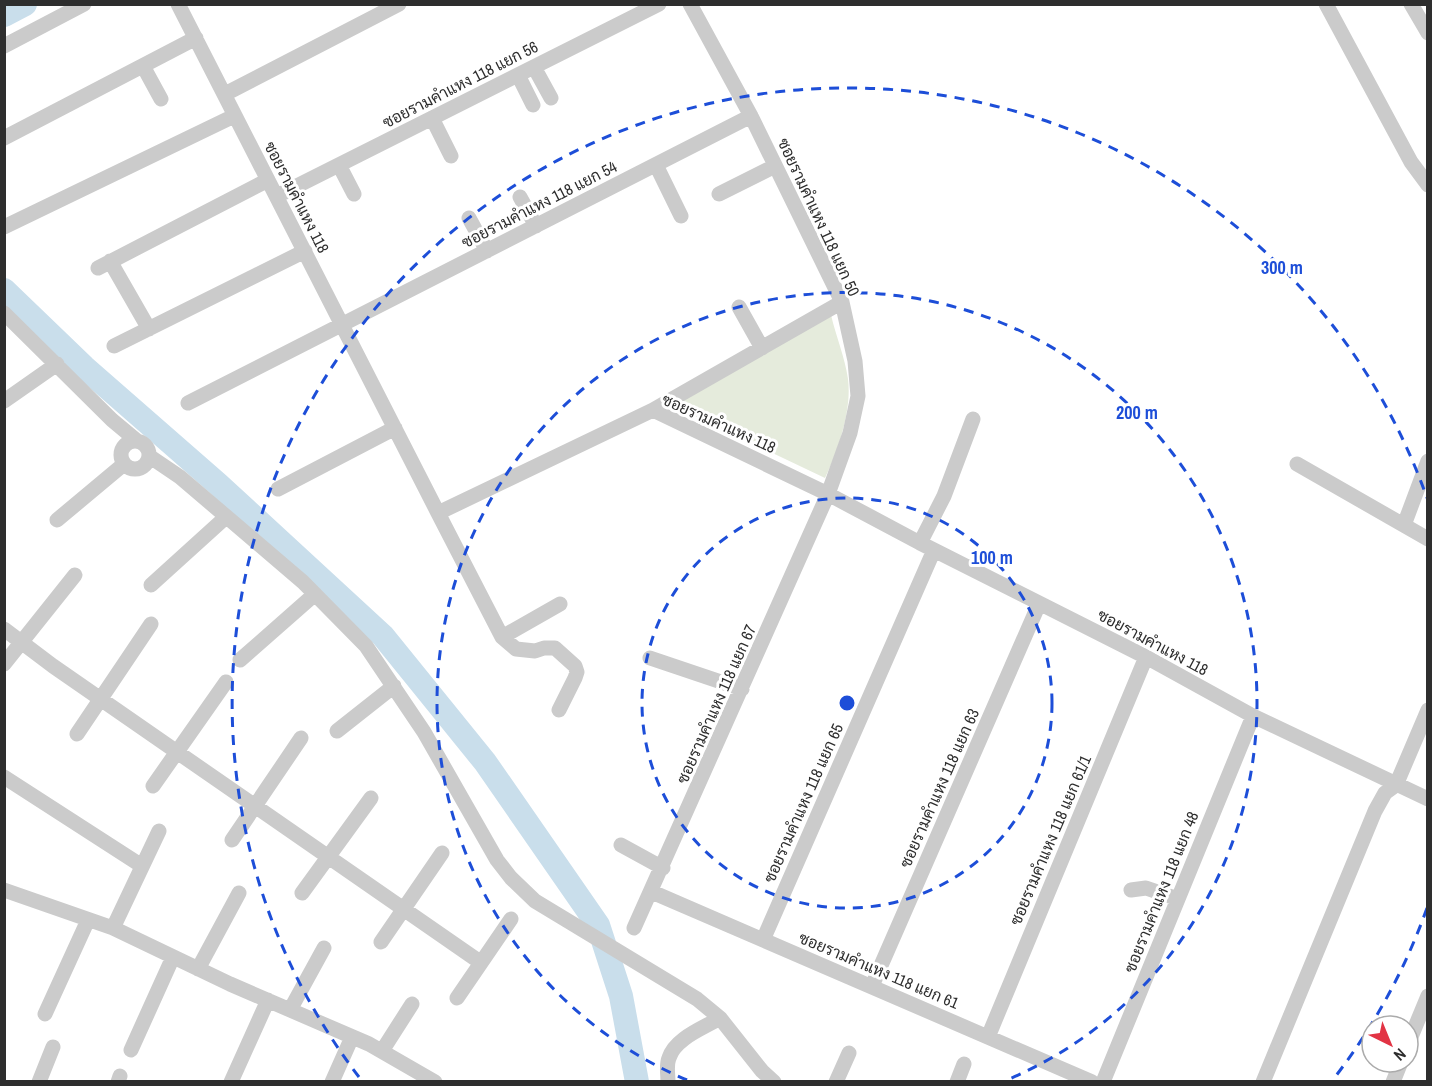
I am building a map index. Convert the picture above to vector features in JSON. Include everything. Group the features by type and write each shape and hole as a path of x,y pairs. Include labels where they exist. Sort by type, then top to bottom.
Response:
{"street":[{"path":"4,46 84,4"},
{"name":"ซอยรามคำแหง 118","path":"178,4 234,116 344,324 438,513 653,410 828,494 1146,657 1253,716 1428,799"},
{"path":"225,94 399,4"},
{"name":"ซอยรามคำแหง 118 แยก 56","path":"277,196 659,4"},
{"name":"ซอยรามคำแหง 118 แยก 50","path":"690,4 751,116 842,302 855,362 858,396 850,433 828,494"},
{"path":"1326,4 1411,162 1428,184"},
{"path":"1413,5 1428,33"},
{"path":"4,138 196,38"},
{"path":"143,66 161,99"},
{"path":"534,67 551,98"},
{"path":"518,75 533,105"},
{"path":"4,227 234,116"},
{"name":"ซอยรามคำแหง 118 แยก 54","path":"188,403 751,116"},
{"path":"432,118 451,156"},
{"path":"339,165 354,194"},
{"path":"656,165 681,216"},
{"path":"719,194 775,166"},
{"path":"149,329 104,264 268,180"},
{"path":"520,197 536,226"},
{"path":"469,218 487,251"},
{"path":"114,346 305,251"},
{"path":"653,410 842,302"},
{"path":"739,307 762,348"},
{"path":"4,313 112,420 148,449 149,456 144,466 133,469 124,464 120,454 126,444 136,440"},
{"path":"4,401 57,364"},
{"name":"ซอยรามคำแหง 118 แยก 65","path":"763,940 927,546 973,419"},
{"path":"278,489 394,428"},
{"path":"149,456 180,477 315,594 366,646 424,732 497,860 516,884 536,901 697,999 720,1018 762,1071 774,1082"},
{"path":"1404,525 1428,461"},
{"path":"57,520 124,464"},
{"path":"1297,464 1428,540"},
{"name":"ซอยรามคำแหง 118 แยก 67","path":"634,928 828,494"},
{"path":"438,513 502,637 516,649 535,651 555,648 575,666 577,672 575,678 560,710"},
{"path":"151,585 226,517"},
{"path":"4,664 75,575"},
{"path":"240,660 315,594"},
{"path":"502,637 560,604"},
{"name":"ซอยรามคำแหง 118 แยก 63","path":"872,986 1039,604"},
{"path":"77,734 151,624"},
{"path":"4,629 480,962"},
{"name":"ซอยรามคำแหง 118 แยก 61/1","path":"988,1037 1146,657"},
{"path":"650,658 742,689"},
{"path":"153,786 226,682"},
{"path":"337,731 394,686"},
{"path":"1263,1082 1378,805 1385,793 1396,785 1428,710"},
{"name":"ซอยรามคำแหง 118 แยก 48","path":"1103,1082 1253,716"},
{"path":"232,840 300,738"},
{"path":"4,777 142,866"},
{"path":"302,893 371,798"},
{"path":"113,928 159,831"},
{"path":"621,845 663,867"},
{"path":"381,942 442,853"},
{"path":"1131,891 1146,888 1178,899"},
{"path":"4,890 113,928 198,969 352,1036 382,1051 429,1080"},
{"name":"ซอยรามคำแหง 118 แยก 61","path":"652,892 1092,1082"},
{"path":"198,969 239,893"},
{"path":"457,998 511,919"},
{"path":"45,1014 88,920"},
{"path":"290,1010 324,948"},
{"path":"131,1050 173,957"},
{"path":"1420,1015 1428,996"},
{"path":"231,1082 268,1000"},
{"path":"382,1051 412,1004"},
{"path":"668,1082 668,1059 673,1050 680,1042 720,1018"},
{"path":"332,1082 352,1036"},
{"path":"39,1082 52,1047"},
{"path":"836,1082 849,1053"},
{"path":"957,1082 964,1064"}],"green space":[{"path":"831,315 845,363 849,391 843,430 825,478 672,405"}],"waterway":[{"path":"4,15 25,4"},
{"path":"4,290 84,367 219,485 383,636 485,762 598,925 621,996 637,1082"}]}
